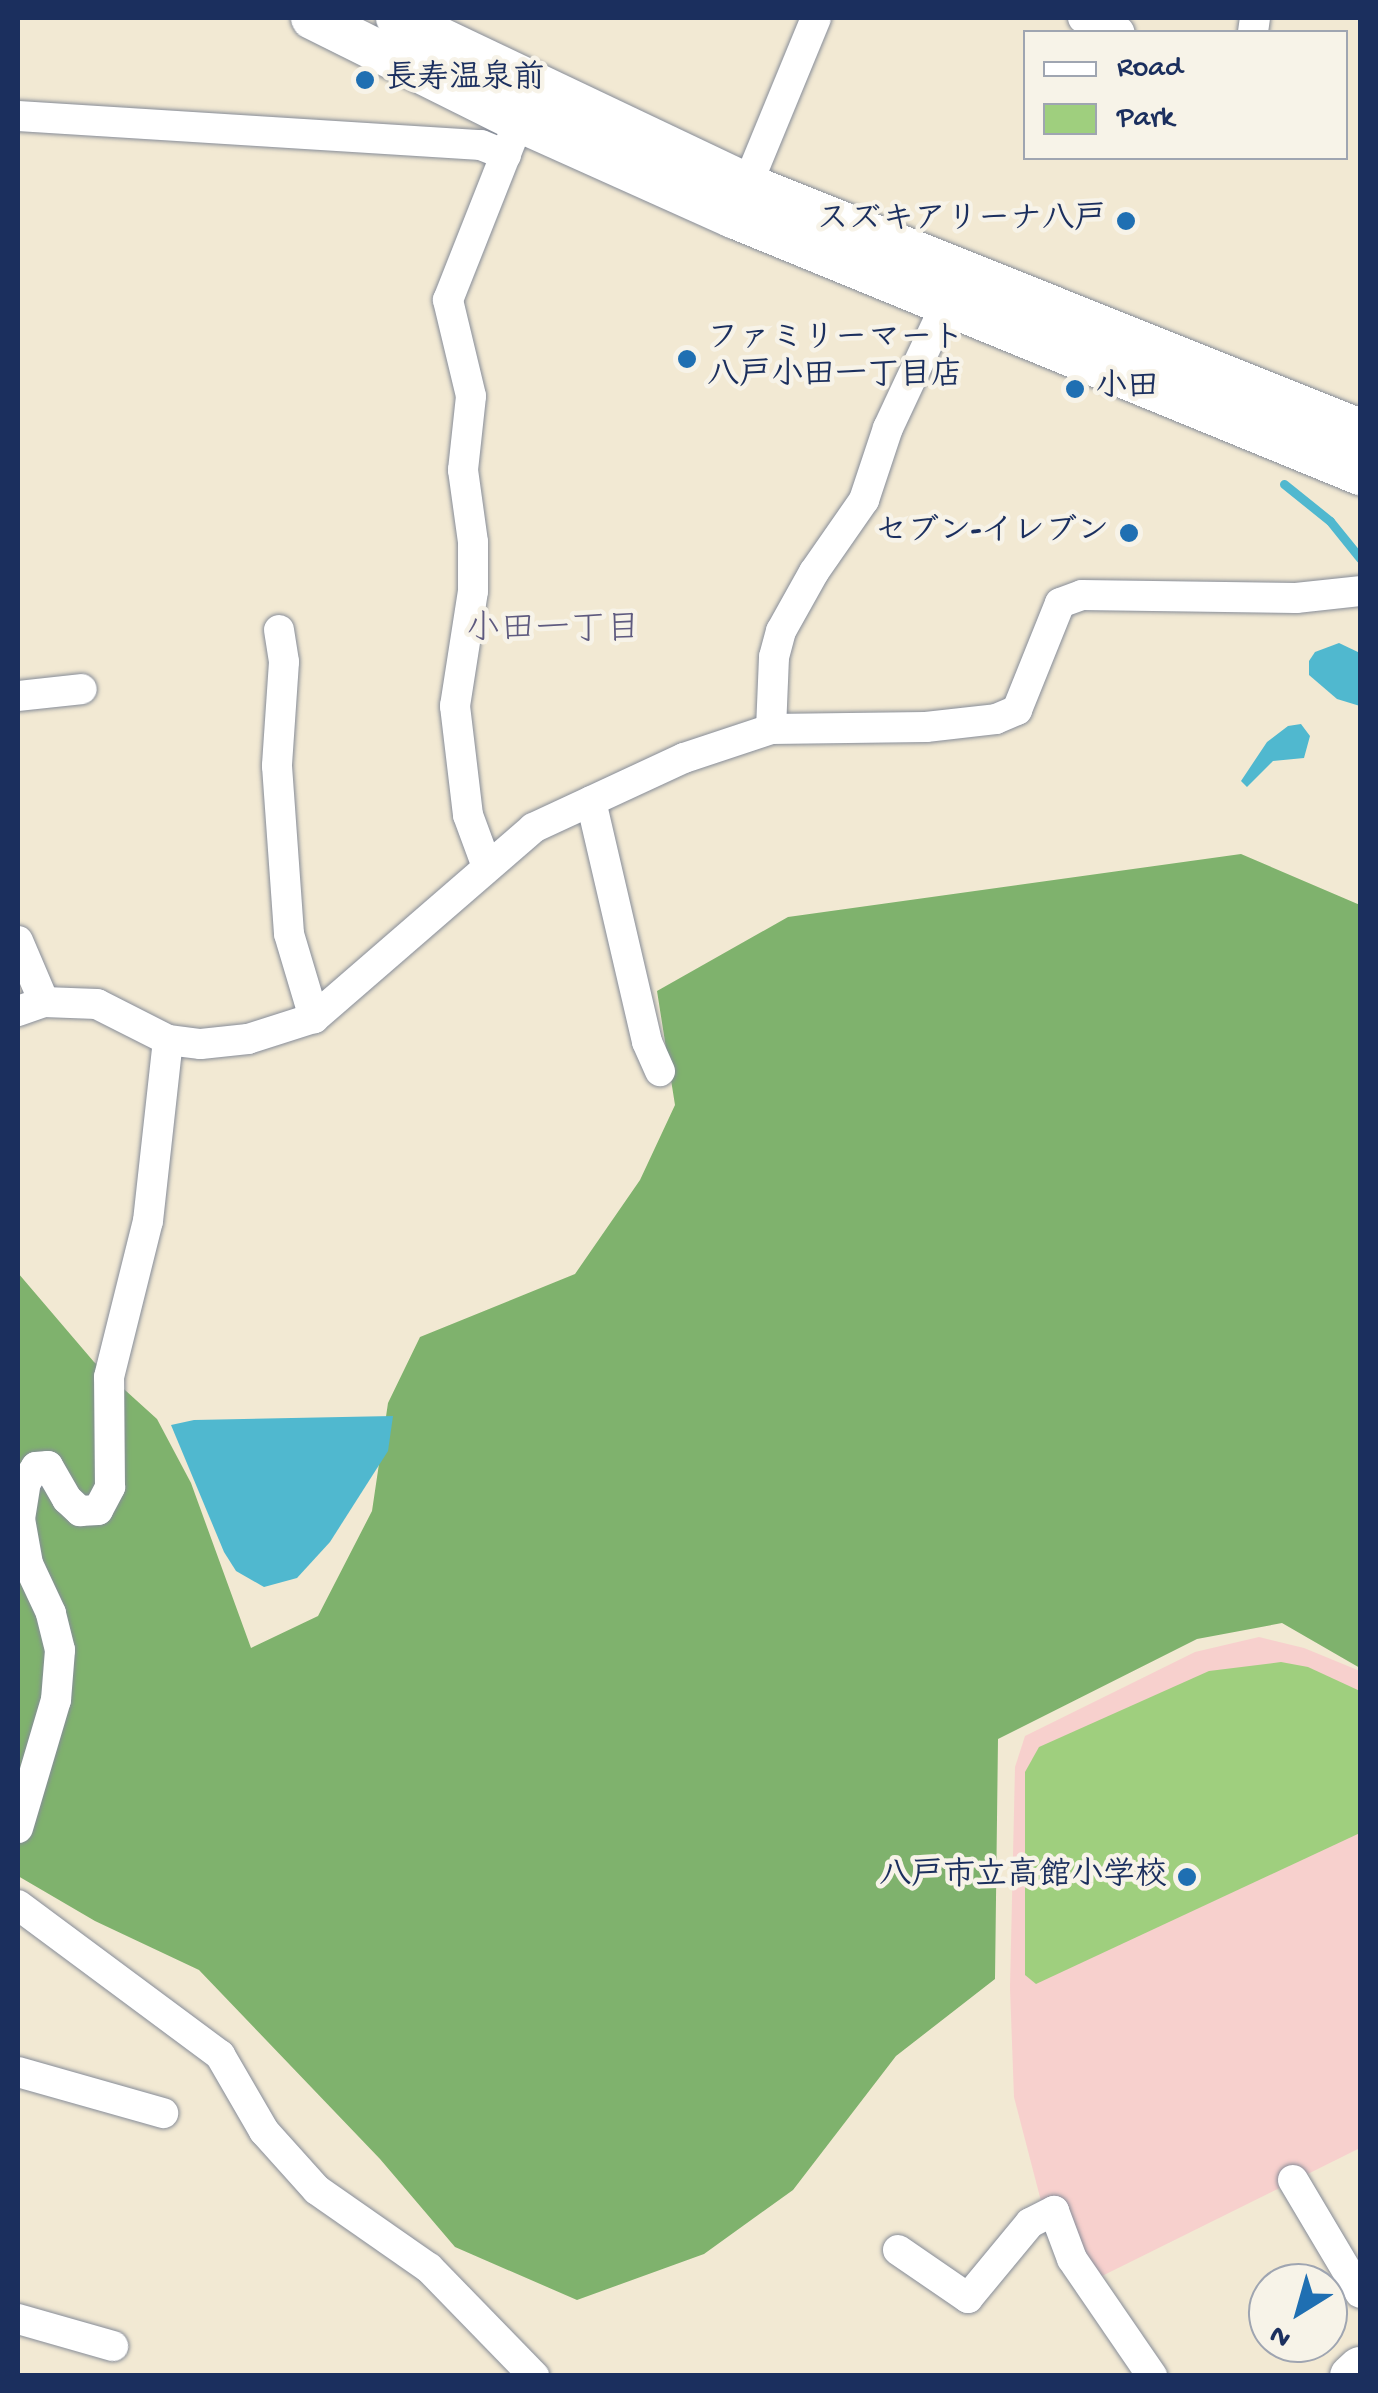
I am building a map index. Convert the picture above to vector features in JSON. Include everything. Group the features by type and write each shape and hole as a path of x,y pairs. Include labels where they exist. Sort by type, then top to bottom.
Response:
{"street":[{"path":"312,18 512,138 741,201 1360,430"},
{"path":"397,18 741,201 946,304 1360,474"},
{"path":"741,201 816,18"},
{"path":"1083,18 1114,30"},
{"path":"18,116 481,145 512,138"},
{"path":"486,864 468,815 455,706 473,591 473,542 463,470 471,396 448,300 512,138"},
{"path":"771,728 774,657 781,631 814,572 864,500 888,428 946,304"},
{"path":"18,941 31,1006 97,1004 168,1040 201,1044 248,1039 314,1018 369,975 486,864 533,828 684,758 771,728 926,727 996,719 1017,710 1028,691 1060,603 1082,595 1296,598 1360,591"},
{"path":"279,630 284,662 278,766 284,882 289,934 314,1018"},
{"path":"18,696 82,688"},
{"path":"591,801 647,1042 660,1071"},
{"path":"18,1828 56,1700 60,1650 52,1614 28,1564 20,1518 26,1482 36,1467 48,1466 67,1499 80,1511 98,1510 110,1487 110,1377 148,1221 168,1040"},
{"path":"18,1905 220,2055 264,2131 317,2190 429,2268 534,2376"},
{"path":"18,2072 163,2113"},
{"path":"1293,2180 1360,2293"},
{"path":"898,2250 968,2298 1030,2223 1054,2211 1072,2259 1152,2376"},
{"path":"18,2319 113,2346"},
{"path":"1351,2376 1360,2368"}],"shaded area":[{"name":"八戸市立高館小学校","path":"1259,1637 1304,1648 1360,1671 1360,2148 1100,2277 1041,2201 1014,2097 1010,1988 1015,1767 1025,1736 1195,1652"}],"green space":[{"path":"1241,854 1360,905 1360,1668 1282,1623 1197,1639 998,1739 995,1979 896,2056 793,2190 704,2254 577,2300 455,2247 380,2159 199,1970 95,1921 18,1876 18,1273 94,1362 157,1419 191,1483 251,1648 318,1616 372,1511 388,1403 420,1337 575,1274 640,1180 675,1105 657,991 788,917"},
{"path":"1281,1662 1308,1667 1360,1691 1360,1833 1036,1984 1025,1975 1025,1772 1039,1747 1209,1671"}],"water":[{"path":"1339,643 1360,653 1360,706 1337,699 1309,675 1309,661 1315,652"},
{"path":"1301,724 1310,736 1304,758 1273,761 1247,787 1241,781 1267,742 1288,726"},
{"path":"393,1416 388,1451 330,1542 297,1578 264,1587 236,1571 224,1552 171,1425 194,1420"}],"waterway":[{"path":"1284,484 1330,521 1360,558"}],"place":[{"name":"長寿温泉前","path":"365,80"},
{"name":"スズキアリーナ八戸","path":"1126,221"},
{"name":"ファミリーマート 八戸小田一丁目店","path":"687,359"},
{"name":"小田","path":"1075,389"},
{"name":"セブン-イレブン","path":"1129,533"},
{"name":"八戸市立高館小学校","path":"1187,1877"}],"district":[{"name":"小田一丁目","path":"553,632"}]}
